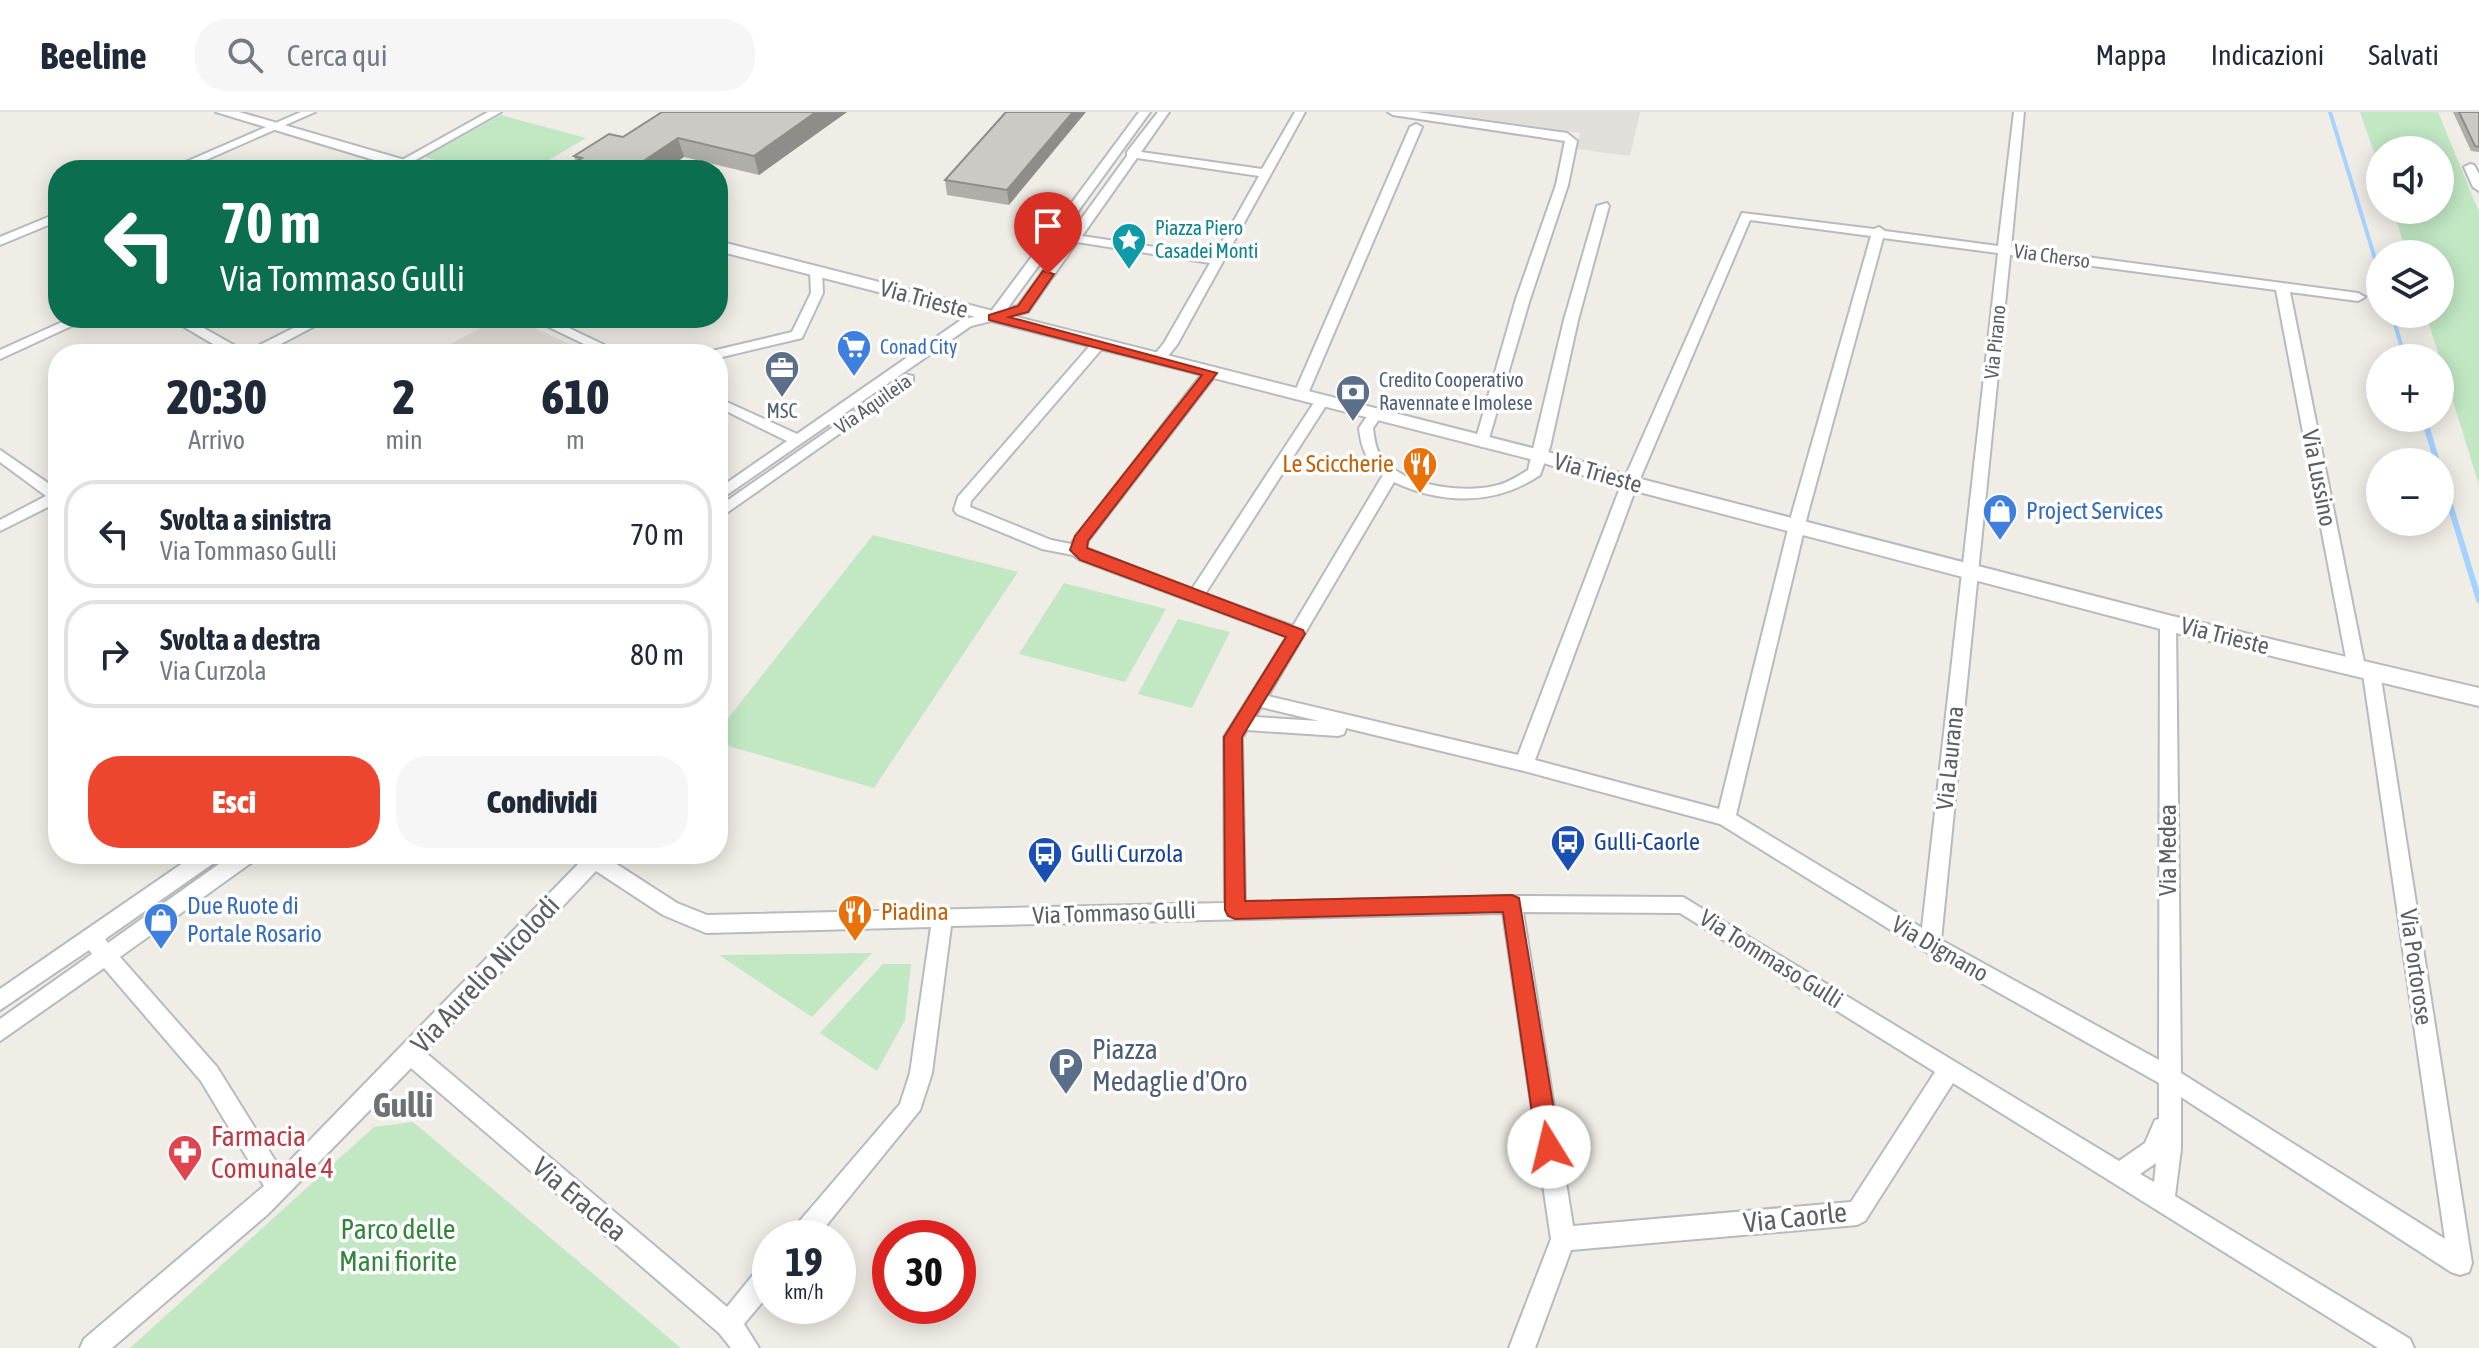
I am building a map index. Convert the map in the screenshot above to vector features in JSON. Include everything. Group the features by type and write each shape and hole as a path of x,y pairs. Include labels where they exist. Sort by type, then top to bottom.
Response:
{"street":[{"path":"223,112 385,160"},
{"path":"197,160 310,112"},
{"path":"420,160 496,112"},
{"path":"994,317 1145,112"},
{"path":"994,317 1023,309 1164,112"},
{"path":"1158,359 1170,345 1263,173 1300,112"},
{"path":"1393,112 1567,136 1571,141 1562,185 1523,299 1482,442"},
{"name":"Via Pirano","path":"1970,571 2019,112"},
{"path":"1300,396 1416,127"},
{"path":"1131,154 1263,173"},
{"path":"2470,167 2479,187"},
{"path":"1375,415 1366,428 1370,452 1392,473 1410,484 1442,492 1479,495 1497,491 1535,472 1571,320 1603,206"},
{"name":"Via Cherso","path":"1631,483 1746,216 1879,231 2358,297"},
{"path":"0,241 48,221"},
{"path":"1726,818 1797,526 1879,231"},
{"path":"1073,238 1218,260"},
{"name":"Via Trieste","path":"728,249 1541,456 1631,483 2168,623 2477,696"},
{"path":"728,351 797,335 817,293 816,271"},
{"name":"Via Lussino","path":"2282,286 2364,671"},
{"name":"Via Aquileia","path":"728,489 966,323 994,317"},
{"name":"Via Aquileia","path":"728,507 994,317"},
{"path":"0,355 60,328"},
{"path":"194,328 222,344"},
{"path":"271,344 303,328"},
{"path":"559,328 594,344"},
{"path":"1099,344 963,500 962,510 1048,545 1078,550 1086,556 1195,597 1300,629"},
{"path":"1078,550 1080,540 1210,373"},
{"path":"1195,597 1322,401"},
{"path":"728,407 798,440"},
{"path":"0,455 48,489"},
{"path":"1235,910 1233,737 1392,473"},
{"path":"1524,764 1631,483"},
{"path":"0,526 48,501"},
{"name":"Via Laurana","path":"1930,944 1970,571"},
{"name":"Via Medea","path":"2163,1198 2170,1149 2168,623"},
{"name":"Via Portorose","path":"2364,671 2460,1263"},
{"name":"Via Dignano","path":"1255,699 1524,764 1726,818 2460,1263"},
{"name":"Via Dignano","path":"1241,723 1380,731"},
{"path":"0,1001 197,864"},
{"path":"0,1031 234,864"},
{"name":"Via Aurelio Nicolodi","path":"93,1348 279,1188 410,1053 583,864"},
{"name":"Via Tommaso Gulli","path":"601,864 670,909 706,924 1512,904 1683,905 2163,1198 2401,1348"},
{"path":"1512,904 1563,1239 1522,1348"},
{"path":"815,1220 909,1110 921,1073 942,918"},
{"path":"91,938 209,1074 279,1188"},
{"name":"Via Eraclea","path":"410,1053 728,1324 746,1348"},
{"name":"Via Caorle","path":"1563,1239 1857,1213 1950,1069"},
{"name":"Via Medea","path":"2120,1173 2157,1149 2168,1086"},
{"path":"728,1324 752,1295"}],"shaded area":[{"path":"1436,112 1640,112 1630,156 1577,149 1580,133"},
{"path":"480,328 535,328 568,344 451,344"}],"green space":[{"path":"2360,112 2438,112 2448,136 2368,136"},
{"path":"501,115 586,138 549,160 435,160 424,157"},
{"path":"2454,151 2479,212 2479,485 2454,404 2454,344 2435,344 2430,328 2454,328 2454,240 2403,240 2397,224 2454,224"},
{"path":"873,535 1018,572 874,788 728,746 728,718"},
{"path":"1064,583 1166,609 1125,682 1019,654"},
{"path":"1178,619 1230,632 1192,708 1138,694"},
{"path":"872,953 812,1017 719,955"},
{"path":"883,964 911,964 905,1020 877,1071 820,1033"},
{"name":"Parco delle Mani fiorite","path":"413,1122 681,1348 130,1348 374,1127"}],"building":[{"path":"662,112 816,112 754,156 678,138 645,160 578,160 582,158 574,156 609,134 623,137"},
{"path":"1006,112 1073,112 1007,190 945,180"},
{"path":"2459,112 2479,112 2479,147 2475,146"}],"waterway":[{"path":"2330,112 2369,240"},
{"path":"2396,328 2401,344"},
{"path":"2428,432 2433,448"},
{"path":"2454,518 2479,600"}],"place":[{"name":"Piazza Piero Casadei Monti","path":"1129,271"},
{"name":"Conad City","path":"854,378"},
{"name":"MSC","path":"782,399"},
{"name":"Credito Cooperativo Ravennate e Imolese","path":"1353,423"},
{"name":"Le Sciccherie","path":"1420,495"},
{"name":"Project Services","path":"2000,542"},
{"name":"Gulli-Caorle","path":"1568,873"},
{"name":"Gulli Curzola","path":"1045,885"},
{"name":"Piadina","path":"855,943"},
{"name":"Due Ruote di Portale Rosario","path":"161,951"},
{"name":"Piazza Medaglie d'Oro","path":"1066,1096"},
{"name":"Farmacia Comunale 4","path":"185,1183"}],"district":[{"name":"Gulli","path":"403,1105"}],"route":[{"path":"1048,274 1023,309 994,317 1210,373 1080,540 1078,550 1086,556 1297,634 1233,737 1235,910 1512,904 1549,1147"}]}
